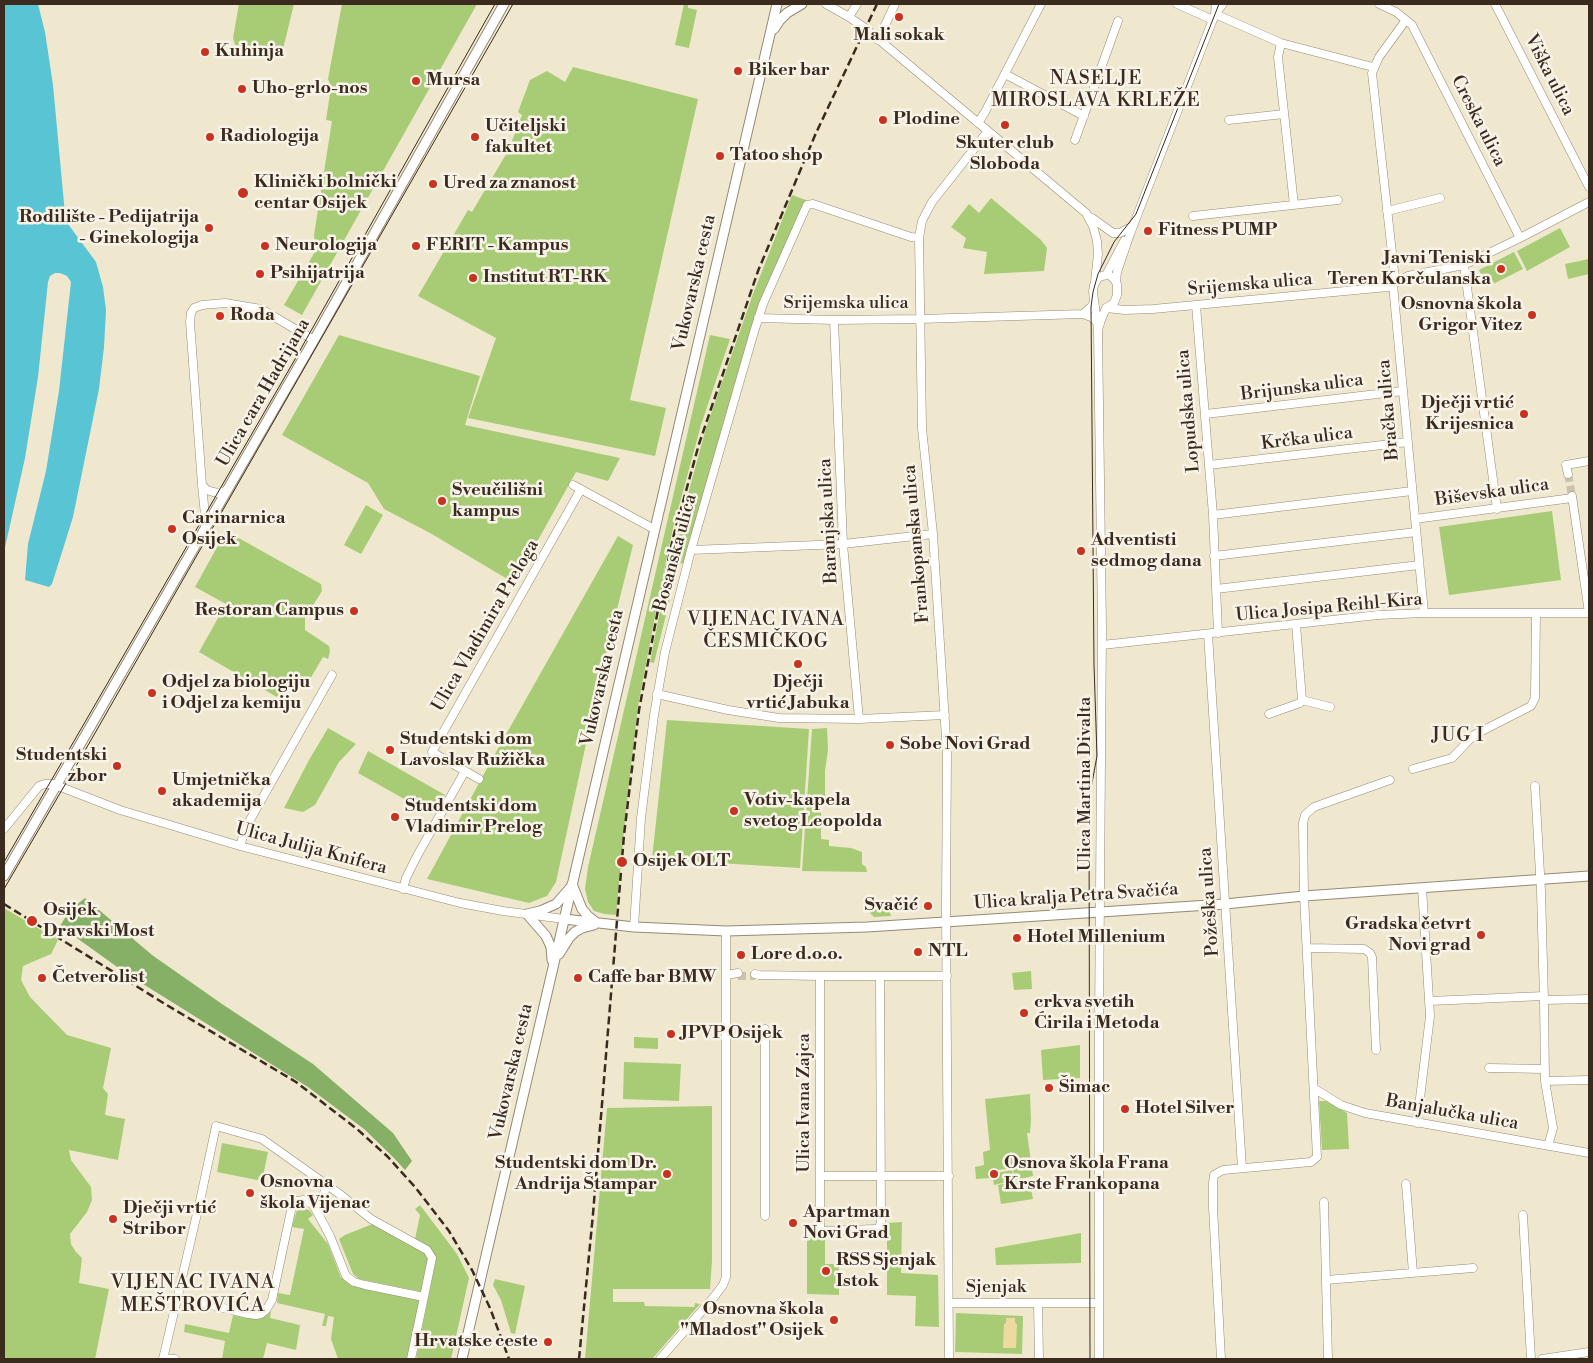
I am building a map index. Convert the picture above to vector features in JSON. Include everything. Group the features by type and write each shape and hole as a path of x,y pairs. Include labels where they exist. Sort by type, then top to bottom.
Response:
{"main road":[{"name":"Ulica cara Hadrijana","path":"4,876 314,340 504,4"},
{"name":"Vukovarska cesta","path":"462,1359 777,4"},
{"path":"769,38 780,20 787,13 802,4"},
{"name":"Ulica kralja Petra Svačića","path":"564,919 634,927 726,930 867,927 1225,904 1304,896 1589,876"},
{"path":"553,968 552,952 546,936 527,914 556,904 568,892 572,884"},
{"path":"572,884 582,909 588,916 600,924"},
{"path":"553,968 569,938 582,928 600,924"}],"street":[{"path":"826,4 849,16 1107,230 1113,233 1131,230"},
{"path":"849,16 857,4"},
{"path":"878,40 895,4"},
{"path":"978,122 1041,4"},
{"path":"1177,4 1281,43 1374,67"},
{"path":"1094,300 1100,307 1106,308 1114,302 1117,295 1117,272 1131,230 1214,17 1216,4"},
{"path":"1214,17 1223,4"},
{"path":"1379,4 1406,20"},
{"name":"Viška ulica","path":"1495,4 1589,187"},
{"name":"Bračka ulica","path":"1406,20 1379,57 1374,67 1372,83 1394,271 1403,391 1424,613"},
{"name":"Creska ulica","path":"1406,20 1412,25 1520,238"},
{"path":"1075,140 1118,21"},
{"path":"1281,43 1278,57 1294,205"},
{"path":"1005,74 1084,116"},
{"path":"1229,120 1284,114"},
{"name":"Frankopanska ulica","path":"950,1303 947,754 933,534 922,428 919,238 922,221 932,202 988,131"},
{"path":"1387,211 1440,198"},
{"path":"1193,216 1338,200"},
{"name":"Srijemska ulica","path":"1106,308 1125,310 1196,305 1382,287 1395,284 1408,276 1464,265 1589,202"},
{"name":"Bosanska ulica","path":"634,927 639,844 658,694 669,636 691,550 758,318 807,205 810,204 919,238"},
{"path":"1086,213 1095,231 1098,254 1094,300 1091,307 1083,314 1091,317 1098,326"},
{"path":"1107,275 1131,230"},
{"path":"1098,254 1107,275"},
{"path":"1464,265 1496,509"},
{"path":"1094,285 1098,278 1107,275 1116,281"},
{"path":"1117,295 1120,303 1136,309"},
{"name":"Ulica Martina Divalta","path":"1094,300 1098,326 1102,646 1099,1359"},
{"path":"206,525 190,322 191,313 194,308 202,304 225,303 261,309 314,340"},
{"name":"Lopudska ulica","path":"1196,305 1213,515 1218,633"},
{"name":"Ulica Martina Divalta","path":"1098,326 1106,308"},
{"name":"Srijemska ulica","path":"758,318 834,320 920,319 1083,314"},
{"name":"Baranjska ulica","path":"834,320 844,544 859,720"},
{"name":"Brijunska ulica","path":"1206,414 1403,391"},
{"name":"Krčka ulica","path":"1209,465 1408,442"},
{"name":"Biševska ulica","path":"1568,474 1566,465 1589,461"},
{"path":"202,485 207,490 213,492 226,491"},
{"path":"573,485 654,529"},
{"name":"Ulica Vladimira Preloga","path":"465,771 432,752 581,489"},
{"path":"1213,515 1412,491"},
{"name":"Biševska ulica","path":"1415,519 1572,497 1589,613"},
{"path":"1214,556 1416,532"},
{"path":"691,550 844,544 933,534"},
{"path":"1216,589 1419,565"},
{"name":"Ulica Josipa Reihl-Kira","path":"1102,646 1378,615 1424,613 1589,613"},
{"path":"1413,769 1452,758 1474,735 1532,706 1535,698 1536,613"},
{"path":"1296,624 1302,700"},
{"name":"Požeška ulica","path":"1208,634 1242,1168"},
{"path":"240,846 246,827 332,675"},
{"path":"658,694 728,710 766,716 859,720 945,715"},
{"path":"1302,700 1330,707"},
{"path":"1269,714 1300,703 1302,700"},
{"path":"403,889 406,878 417,856 465,771 479,779"},
{"path":"1221,1359 1214,1175 1218,1172 1242,1168 1311,1162 1317,1157 1304,896 1303,823 1305,815 1314,807 1390,780"},
{"path":"4,829 39,786 45,784 57,785"},
{"name":"Ulica Julija Knifera","path":"57,785 120,810 240,846 403,889 480,907 564,919"},
{"path":"1535,786 1540,880 1545,1081 1553,1128 1548,1146"},
{"path":"1417,1123 1430,1016 1422,888"},
{"path":"660,1359 724,1285 726,1277 726,930"},
{"path":"1307,948 1364,949 1370,954 1372,957 1376,1050"},
{"path":"726,975 737,975"},
{"path":"756,975 947,976"},
{"name":"Ulica Ivana Zajca","path":"820,976 820,1231 878,1229 881,1220 881,1176"},
{"path":"880,976 881,1176"},
{"path":"1430,1001 1544,998 1589,999"},
{"path":"764,1029 765,1216"},
{"path":"1489,1068 1545,1069"},
{"path":"1545,1081 1589,1080"},
{"name":"Banjalučka ulica","path":"1315,1089 1329,1099 1352,1110 1589,1153"},
{"path":"175,1359 163,1358 216,1126 262,1139 371,1219 423,1248 430,1254 432,1258 411,1359"},
{"path":"820,1176 949,1176"},
{"path":"1406,1184 1413,1273"},
{"path":"319,1215 326,1185"},
{"path":"178,1297 248,1314 261,1314 266,1310 272,1300 292,1206 297,1200 304,1200 312,1204 330,1236 346,1276 354,1282 365,1285 424,1297"},
{"path":"1324,1202 1328,1359"},
{"path":"1523,1215 1532,1359"},
{"path":"1326,1280 1473,1268"},
{"name":"Sjenjak","path":"949,1359 950,1303 1099,1303"},
{"name":"Sjenjak","path":"1038,1303 1038,1359"},
{"path":"1542,1359 1589,1352"}],"green space":[{"path":"239,4 294,4 283,49 278,53 235,45 233,38"},
{"path":"342,4 477,4 302,315 284,305 316,250 314,235 332,121 326,120 331,87 328,79"},
{"path":"684,4 688,4 688,8 697,10 689,48 675,45"},
{"path":"573,67 698,99 630,400 666,408 655,456 468,418 496,338 418,296 468,210 472,212 508,151 522,115 518,112 530,80 547,71 565,82"},
{"path":"792,195 806,200 762,298 684,564 679,563 654,663 650,662 674,546 706,428 753,294"},
{"path":"991,198 1041,240 1047,248 1044,271 984,274 987,252 963,248 966,238 951,227 969,204 979,213"},
{"path":"1560,228 1570,247 1527,271 1517,251"},
{"name":"Javni Teniski Teren Korčulanska","path":"1514,252 1523,269 1487,287 1479,270"},
{"path":"1589,259 1589,274 1568,279 1565,264"},
{"path":"339,335 480,376 465,425 620,458 608,481 576,472 514,583 430,533 384,509 368,483 282,435"},
{"path":"710,335 730,339 701,425 673,528 638,706 616,915 604,914 594,911 588,902 585,889 588,867"},
{"path":"366,505 383,515 361,554 344,545"},
{"path":"1552,511 1561,580 1449,595 1439,527"},
{"path":"226,531 321,584 322,591 305,618 305,630 329,646 330,651 328,659 323,657 306,686 291,676 277,697 199,652 226,604 195,587"},
{"path":"618,536 633,545 602,670 556,882 547,896 529,903 427,879 491,761"},
{"path":"667,720 809,729 800,868 652,859"},
{"path":"328,728 356,744 339,762 315,805 303,812 284,808 309,760"},
{"path":"827,728 828,750 825,771 825,796 821,796 821,839 829,840 829,846 851,848 862,852 862,864 866,867 867,872 802,871 812,729"},
{"path":"368,751 445,795 431,814 358,773"},
{"path":"85,898 152,955 313,1064 393,1133 412,1161 405,1170 364,1129 308,1087 127,974 60,926 70,910"},
{"path":"887,902 891,916 874,917 869,912 869,903"},
{"path":"4,908 58,940 51,954 23,966 21,980 30,997 67,1035 111,1048 103,1088 108,1094 105,1115 125,1119 118,1160 69,1150 71,1160 91,1187 92,1200 87,1212 70,1234 71,1244 82,1258 79,1283 109,1289 95,1359 4,1359"},
{"path":"1031,971 1032,989 1014,990 1012,973"},
{"path":"634,1037 658,1038 658,1049 634,1048"},
{"path":"1080,1045 1080,1078 1043,1080 1041,1050"},
{"path":"624,1062 681,1064 679,1101 623,1099"},
{"path":"1030,1094 1031,1121 1030,1133 1027,1133 1033,1176 994,1185 992,1174 1012,1170 1014,1178 1013,1168 990,1171 990,1178 976,1179 975,1167 984,1165 983,1152 990,1150 985,1099"},
{"path":"1319,1101 1327,1101 1347,1113 1349,1149 1322,1150"},
{"path":"712,1106 712,1261 710,1289 613,1289 613,1302 644,1302 645,1306 694,1307 695,1303 700,1304 652,1359 585,1359 607,1108"},
{"path":"222,1143 268,1152 262,1181 217,1172"},
{"path":"1029,1179 1033,1199 1001,1204 998,1185"},
{"path":"420,1205 457,1254 469,1278 451,1359 416,1359 436,1259 431,1251 415,1239 420,1215 415,1209"},
{"path":"302,1208 309,1210 313,1215 308,1219 328,1244 341,1278 345,1277 421,1299 408,1359 338,1359 331,1339 334,1317 328,1316 326,1326 322,1326 325,1314 277,1303 278,1293 290,1295 304,1229 292,1227 297,1210"},
{"path":"902,1222 901,1273 938,1275 939,1327 915,1326 916,1296 887,1295 887,1223"},
{"path":"375,1223 426,1252 429,1257 423,1292 359,1279 353,1274 339,1239"},
{"path":"807,1232 825,1232 825,1264 839,1264 839,1295 807,1294"},
{"path":"1081,1233 1081,1263 996,1265 995,1248"},
{"path":"495,1279 525,1286 515,1334 511,1333 501,1300 493,1285"},
{"path":"271,1311 270,1318 300,1325 296,1350 267,1343 263,1359 222,1359 225,1341 184,1332 185,1324 229,1333 233,1315 260,1319"},
{"path":"956,1313 1023,1316 1022,1354 955,1352"}],"sand":[{"path":"1006,1318 1015,1318 1015,1323 1017,1324 1016,1348 1003,1348"}],"water":[{"path":"4,4 38,4 45,32 53,85 65,214 68,224 96,262 103,287 106,310 99,389 73,517 52,584 49,587 25,580 28,544 46,471 59,391 71,282 67,276 55,273 50,276 48,282 38,377 25,458 4,552"}],"tunnel":[{"path":"1568,474 1572,496"},
{"path":"738,976 755,976"}],"tram line":[{"path":"4,862 294,361 495,4"},
{"path":"4,889 513,4"},
{"path":"1089,799 1097,756 1094,665 1091,307 1093,292 1098,274 1114,242 1136,214 1219,4"},
{"path":"1090,700 1088,717 1090,1359"}],"railway":[{"path":"579,1359 593,1214 624,835 639,710 673,538 699,444 758,271 816,133 877,4"},
{"path":"4,904 165,1004 296,1082 357,1129 388,1157 415,1187 449,1231 472,1270 490,1308 509,1359"}],"place":[{"name":"Mali sokak","path":"899,17"},
{"name":"Kuhinja","path":"205,52"},
{"name":"Biker bar","path":"738,71"},
{"name":"Mursa","path":"416,81"},
{"name":"Uho-grlo-nos","path":"242,89"},
{"name":"Plodine","path":"883,120"},
{"name":"Skuter club Sloboda","path":"1005,125"},
{"name":"Radiologija","path":"210,137"},
{"name":"Učiteljski fakultet","path":"475,137"},
{"name":"Tatoo shop","path":"720,156"},
{"name":"Ured za znanost","path":"433,184"},
{"name":"Klinički bolnički centar Osijek","path":"243,193"},
{"name":"Rodilište - Pedijatrija - Ginekologija","path":"209,228"},
{"name":"Fitness PUMP","path":"1148,231"},
{"name":"Neurologija","path":"265,246"},
{"name":"FERIT - Kampus","path":"416,246"},
{"name":"Javni Teniski Teren Korčulanska","path":"1501,269"},
{"name":"Psihijatrija","path":"260,274"},
{"name":"Institut RT-RK","path":"473,278"},
{"name":"Osnovna škola Grigor Vitez","path":"1532,315"},
{"name":"Roda","path":"220,316"},
{"name":"Dječji vrtić Krijesnica","path":"1524,414"},
{"name":"Sveučilišni kampus","path":"442,501"},
{"name":"Carinarnica Osijek","path":"172,529"},
{"name":"Adventisti sedmog dana","path":"1081,551"},
{"name":"Restoran Campus","path":"354,611"},
{"name":"Dječji vrtić Jabuka","path":"798,664"},
{"name":"Odjel za biologiju i Odjel za kemiju","path":"152,693"},
{"name":"Sobe Novi Grad","path":"890,745"},
{"name":"Studentski dom Lavoslav Ružička","path":"390,750"},
{"name":"Studentski zbor","path":"117,766"},
{"name":"Umjetnička akademija","path":"162,791"},
{"name":"Votiv-kapela svetog Leopolda","path":"734,811"},
{"name":"Studentski dom Vladimir Prelog","path":"395,817"},
{"name":"Osijek OLT","path":"622,862"},
{"name":"Svačić","path":"928,906"},
{"name":"Osijek Dravski Most","path":"32,921"},
{"name":"Gradska četvrt Novi grad","path":"1481,935"},
{"name":"Hotel Millenium","path":"1017,938"},
{"name":"NTL","path":"918,952"},
{"name":"Lore d.o.o.","path":"741,955"},
{"name":"Četverolist","path":"42,978"},
{"name":"Caffe bar BMW","path":"578,978"},
{"name":"crkva svetih Ćirila i Metoda","path":"1024,1013"},
{"name":"JPVP Osijek","path":"671,1034"},
{"name":"Šimac","path":"1049,1088"},
{"name":"Hotel Silver","path":"1125,1109"},
{"name":"Studentski dom Dr. Andrija Štampar","path":"667,1174"},
{"name":"Osnova škola Frana Krste Frankopana","path":"994,1174"},
{"name":"Osnovna škola Vijenac","path":"250,1193"},
{"name":"Dječji vrtić Stribor","path":"113,1219"},
{"name":"Apartman Novi Grad","path":"793,1223"},
{"name":"RSS Sjenjak Istok","path":"826,1271"},
{"name":"Osnovna škola ''Mladost'' Osijek","path":"834,1320"},
{"name":"Hrvatske ceste","path":"548,1342"}],"district":[{"name":"NASELJE MIROSLAVA KRLEŽE","path":"1096,90"},
{"name":"VIJENAC IVANA ČESMIČKOG","path":"766,631"},
{"name":"JUG I","path":"1458,736"},
{"name":"VIJENAC IVANA MEŠTROVIĆA","path":"193,1294"}]}
